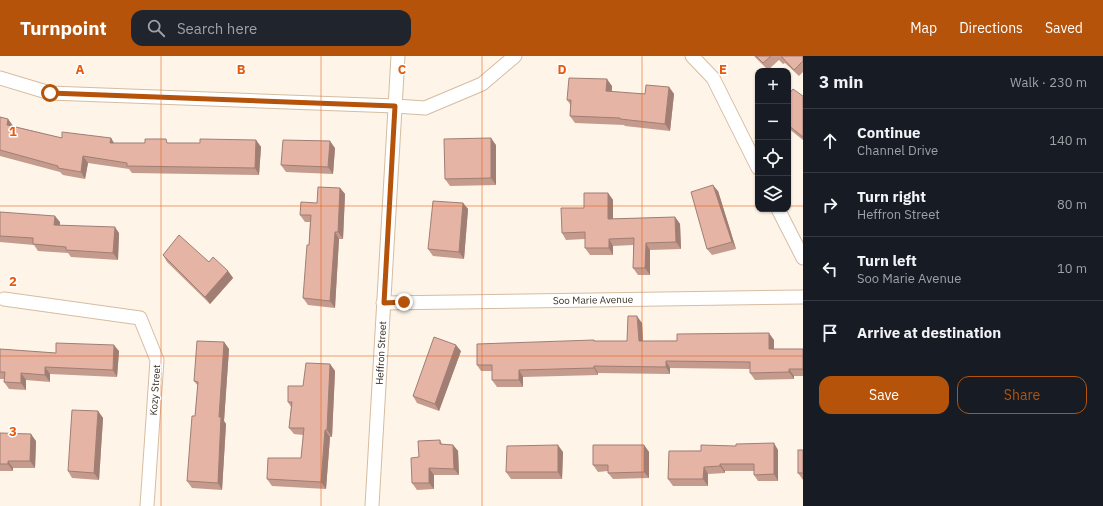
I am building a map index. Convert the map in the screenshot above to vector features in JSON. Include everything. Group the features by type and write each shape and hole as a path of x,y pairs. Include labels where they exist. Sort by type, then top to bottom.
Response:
{"street":[{"name":"Heffron Street","path":"372,506 398,56"},
{"path":"0,78 50,93 425,108 482,84 515,56"},
{"path":"692,56 713,78 755,162"},
{"path":"780,212 803,258"},
{"name":"Soo Marie Avenue","path":"384,303 803,296"},
{"name":"Kozy Street","path":"4,299 140,318 157,360 147,506"}],"building":[{"path":"756,56 771,56 763,63"},
{"path":"781,56 803,56 803,61 794,70"},
{"path":"569,78 607,79 606,91 645,94 646,85 669,87 665,124 620,118 570,116 571,100 567,100"},
{"path":"793,89 803,96 803,137 791,127 791,91"},
{"path":"0,117 8,119 7,125 62,138 62,132 111,138 110,143 145,143 145,139 166,139 167,143 200,143 200,139 256,140 255,168 127,166 127,163 83,156 81,172 58,168 58,166 0,150"},
{"path":"491,138 491,178 445,179 444,139"},
{"path":"283,140 330,141 328,167 281,165"},
{"path":"713,185 732,242 707,249 691,192"},
{"path":"318,187 340,188 338,232 335,232 330,301 303,298 311,215 300,215 301,202 317,203"},
{"path":"584,193 608,193 608,219 675,217 676,242 646,243 645,268 633,268 634,238 609,239 609,248 585,248 585,232 562,233 561,208 584,208"},
{"path":"433,201 463,203 459,252 428,249"},
{"path":"0,212 55,216 54,225 115,227 113,253 66,250 66,247 33,244 33,238 0,236"},
{"path":"179,235 209,262 213,257 228,271 205,297 163,255"},
{"path":"628,316 637,316 639,341 677,341 677,334 769,333 769,349 803,349 803,369 789,369 789,372 750,373 750,362 666,361 666,367 594,366 594,368 519,370 519,380 492,380 492,365 477,365 477,344 594,340 627,341"},
{"path":"434,337 456,345 435,404 413,396"},
{"path":"197,341 224,342 219,417 221,417 218,483 187,481 192,416 195,416 198,382 194,381"},
{"path":"56,343 114,345 113,370 45,367 45,375 21,373 21,383 4,382 5,372 0,372 0,349 56,353"},
{"path":"306,363 330,364 327,430 325,430 321,482 267,479 268,458 301,458 304,428 289,428 292,402 288,402 288,386 303,386"},
{"path":"72,410 98,411 94,473 68,471"},
{"path":"0,433 31,434 30,461 8,461 8,464 0,464"},
{"path":"440,440 440,444 453,445 454,469 429,468 429,483 412,483 411,458 419,457 418,441"},
{"path":"774,443 774,474 754,475 754,464 720,464 720,466 704,467 703,479 668,479 669,451 701,451 701,445 736,446 736,444"},
{"path":"558,445 558,472 506,472 507,446"},
{"path":"593,445 644,445 644,472 608,473 608,465 593,465"},
{"path":"798,450 803,450 803,473 798,473"}],"route":[{"path":"50,93 395,106 384,303 404,302"}]}
